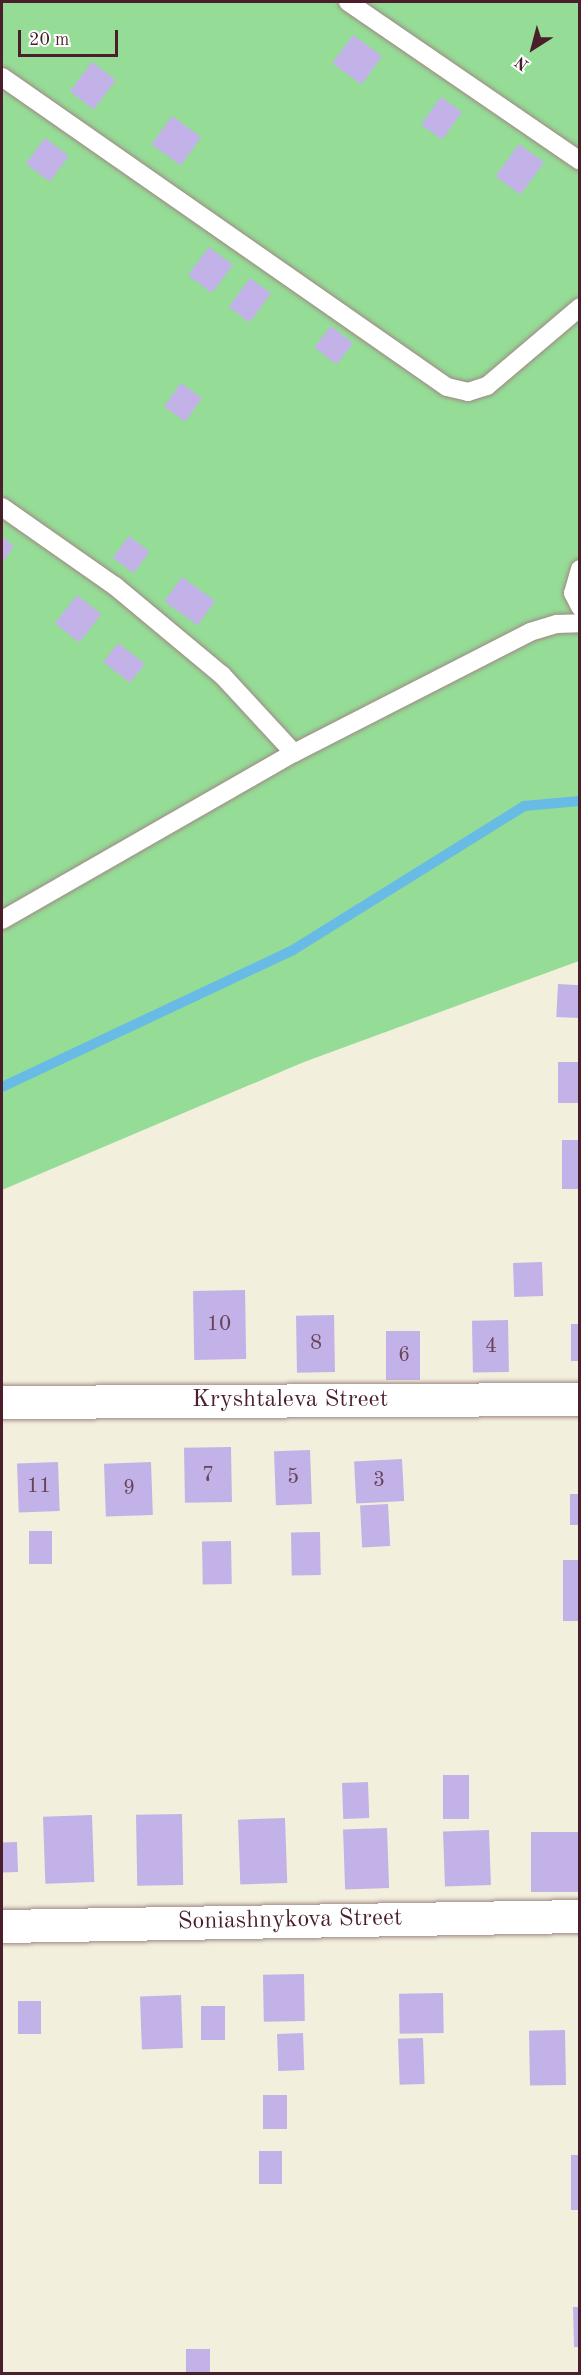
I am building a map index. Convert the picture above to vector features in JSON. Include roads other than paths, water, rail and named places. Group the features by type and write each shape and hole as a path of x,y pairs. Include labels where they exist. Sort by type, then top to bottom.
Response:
{"street":[{"name":"Kryshtaleva Street","path":"2,1402 579,1399"},
{"name":"Soniashnykova Street","path":"2,1926 579,1916"}],"lane":[{"path":"348,2 579,160"},
{"path":"2,77 447,387 468,392 487,386 579,307"},
{"path":"2,507 115,586 222,675 294,753"},
{"path":"579,569 573,593 579,607"},
{"path":"5,911 294,753 530,632 557,624 579,623"}],"waterway":[{"path":"2,1087 293,950 524,806 580,801"}]}
